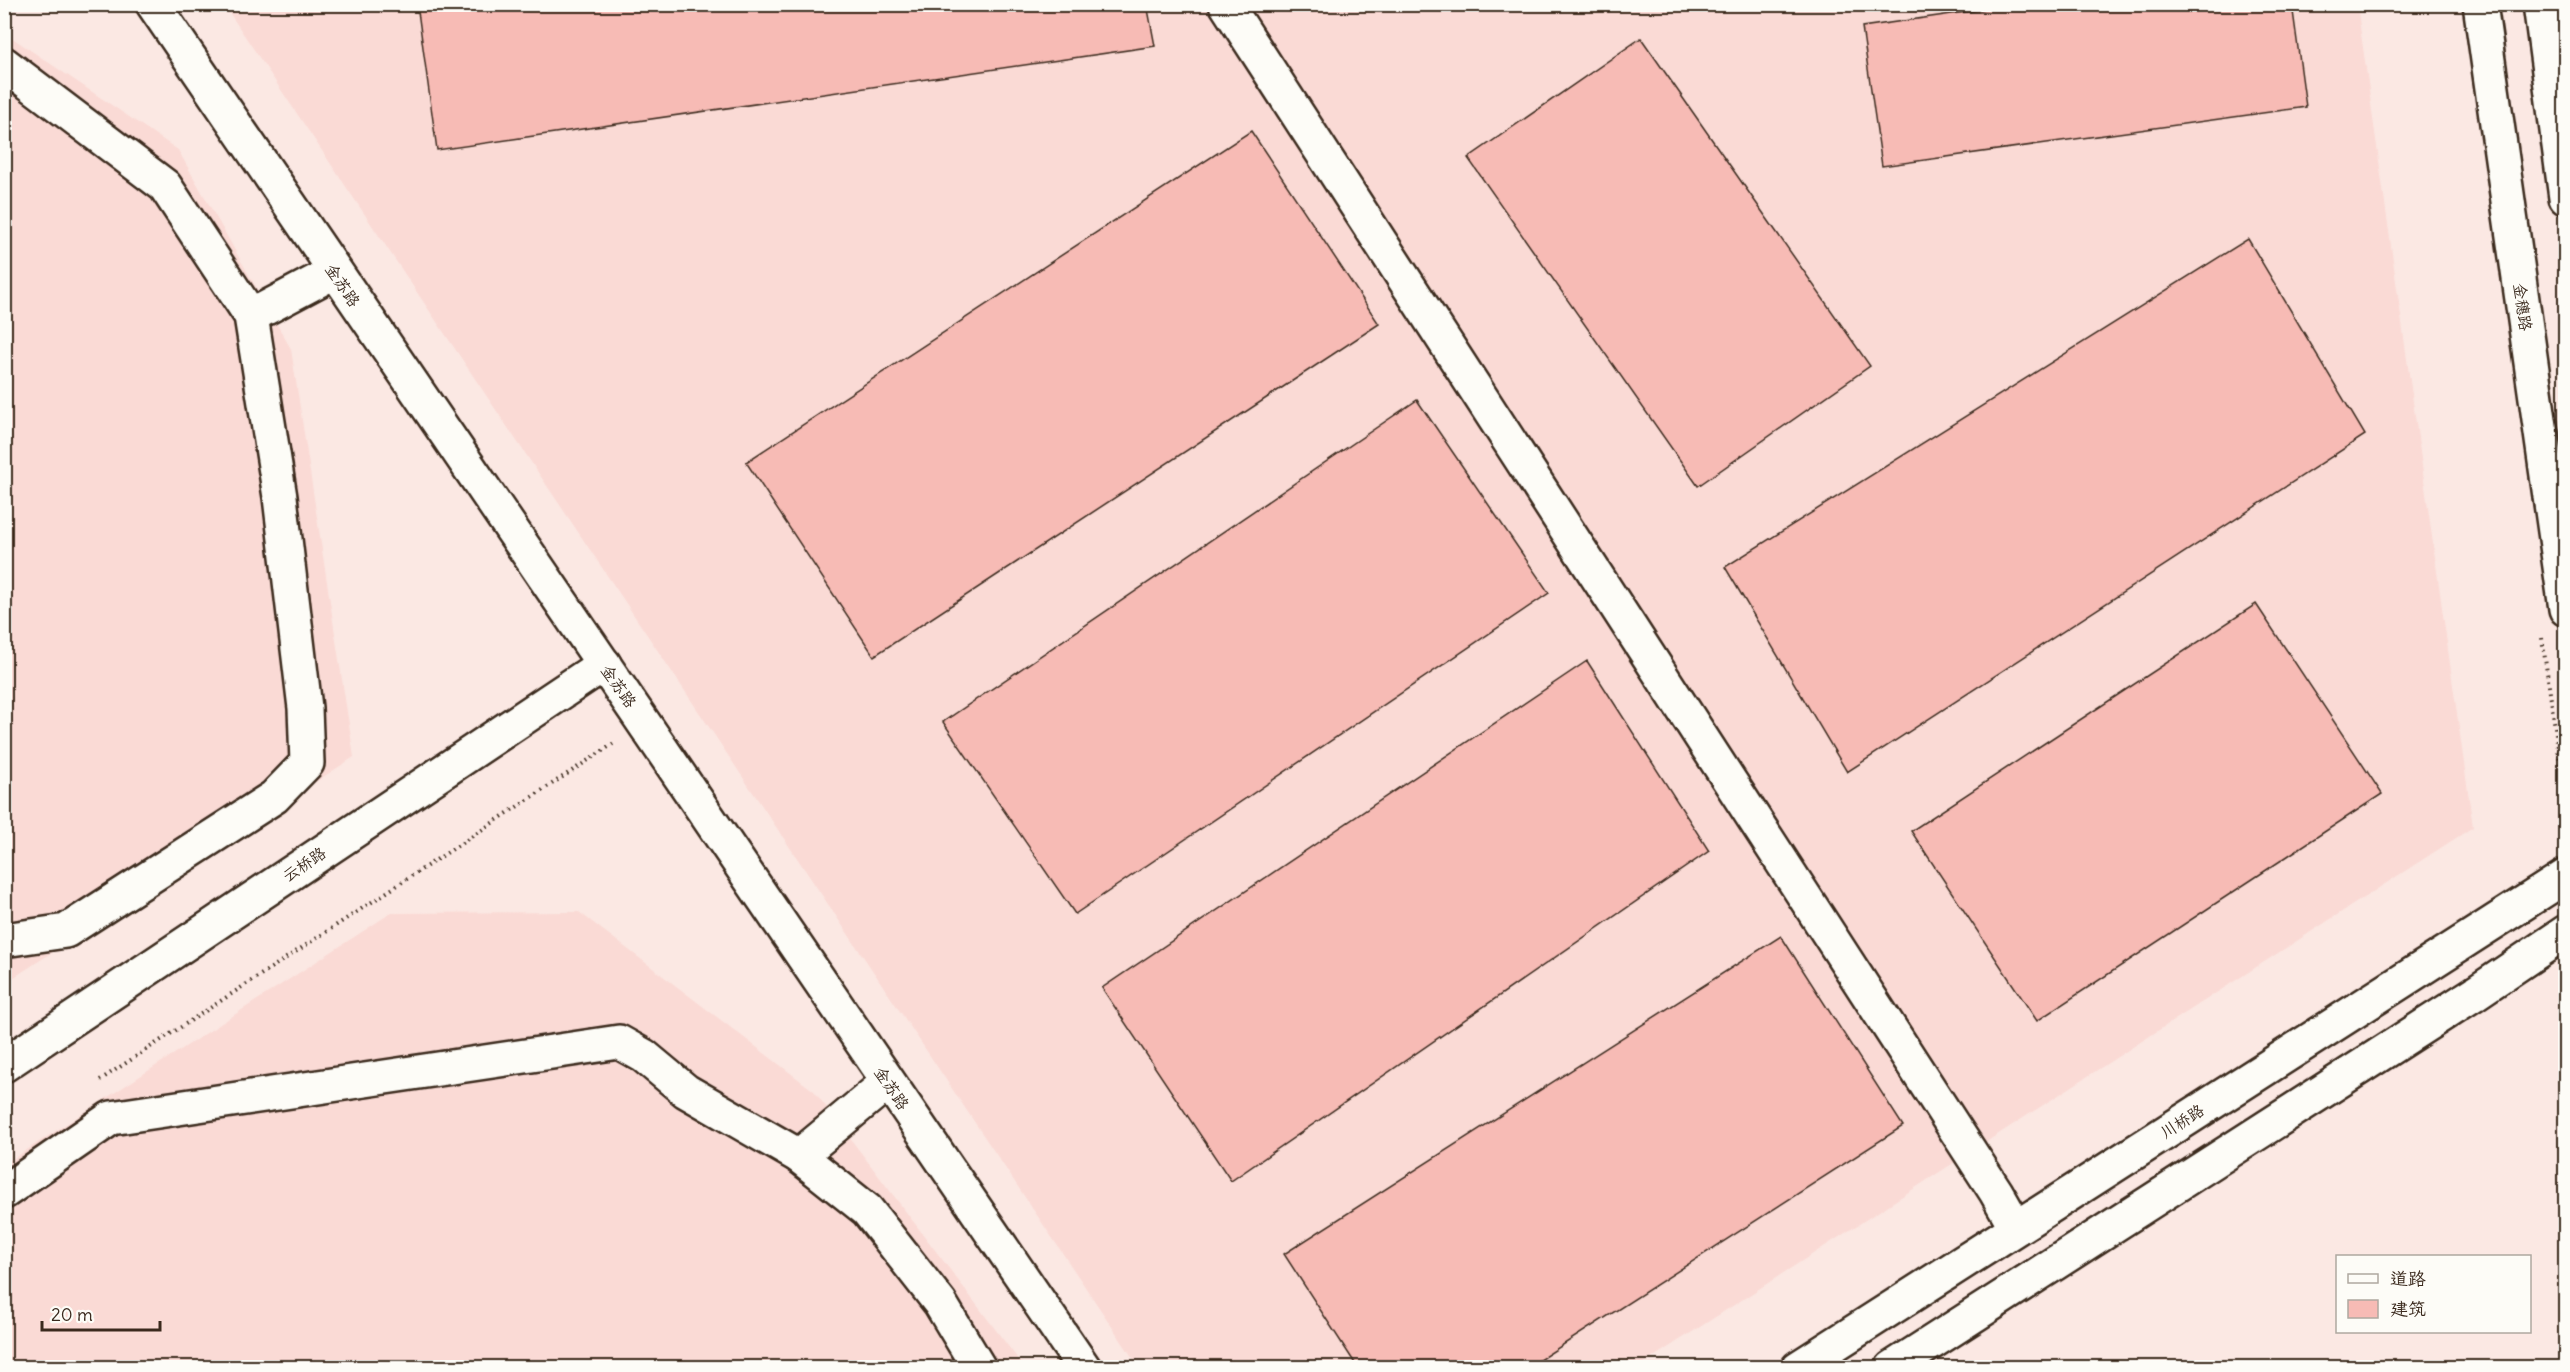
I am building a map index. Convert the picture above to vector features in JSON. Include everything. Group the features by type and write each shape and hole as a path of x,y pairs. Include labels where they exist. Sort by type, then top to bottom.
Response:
{"street":[{"name":"金苏路","path":"153,4 1084,1368"},
{"path":"1226,4 1990,1182 2016,1227"},
{"name":"金穗路","path":"2480,4 2565,609"},
{"path":"2540,4 2565,198"},
{"path":"4,64 165,186 251,316 280,497 305,708 307,763 274,796 66,931 4,940"},
{"path":"251,316 334,272"},
{"name":"云桥路","path":"4,1065 604,664"},
{"name":"川桥路","path":"1798,1368 2565,876"},
{"path":"1892,1368 2474,994 2565,932"},
{"path":"4,1192 111,1118 619,1042 644,1056 686,1091 799,1156 867,1210 939,1303 979,1368"},
{"path":"799,1156 888,1082"}],"path":[{"path":"94,1084 645,723"}],"shaded area":[{"path":"224,5 2357,5 2473,827 1638,1367 1139,1367"},
{"path":"5,33 178,150 291,349 354,757 5,983"},
{"path":"579,912 814,1091 1024,1367 5,1368 5,1164 391,913"}],"building":[{"path":"417,4 1147,4 1155,46 437,150"},
{"path":"2021,4 2292,4 2306,107 1882,166 1862,27"},
{"path":"1641,38 1870,366 1698,486 1468,158"},
{"path":"1251,131 1379,324 874,656 746,462"},
{"path":"2248,239 2365,435 1847,772 1725,567"},
{"path":"1417,400 1549,593 1075,914 943,722"},
{"path":"2256,604 2382,794 2037,1021 1911,831"},
{"path":"1587,661 1709,851 1231,1181 1102,988"},
{"path":"1781,936 1903,1126 1527,1368 1358,1368 1284,1254"}]}
